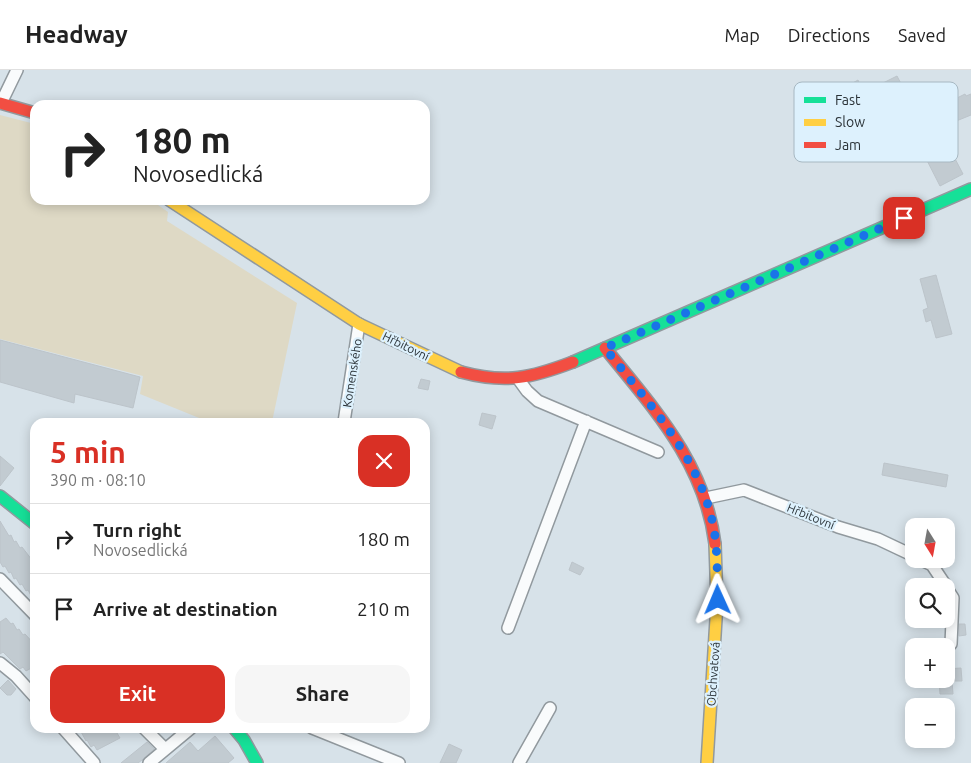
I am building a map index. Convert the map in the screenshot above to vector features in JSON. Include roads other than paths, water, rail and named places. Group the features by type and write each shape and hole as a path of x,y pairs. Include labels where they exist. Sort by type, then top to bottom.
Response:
{"street":[{"path":"17,70 0,103 30,112"},
{"name":"Hřbitovní","path":"177,205 224,238 359,324 459,371 476,377 519,380 545,373 605,348 971,189"},
{"name":"Komenského","path":"345,418 359,324"},
{"name":"Obchvatová","path":"605,348 674,437 689,461 706,498 714,530 718,600 707,763"},
{"path":"519,380 538,401 658,452"},
{"path":"508,628 586,422"},
{"name":"Hřbitovní","path":"706,498 744,490 838,527 878,539 905,552"},
{"path":"0,496 30,520"},
{"path":"0,579 30,610"},
{"path":"0,663 16,676 30,691"},
{"path":"519,763 550,708"},
{"path":"67,733 94,763"},
{"path":"149,733 165,749"},
{"path":"149,763 185,733"},
{"path":"238,733 257,763"},
{"path":"324,733 399,763"}]}
